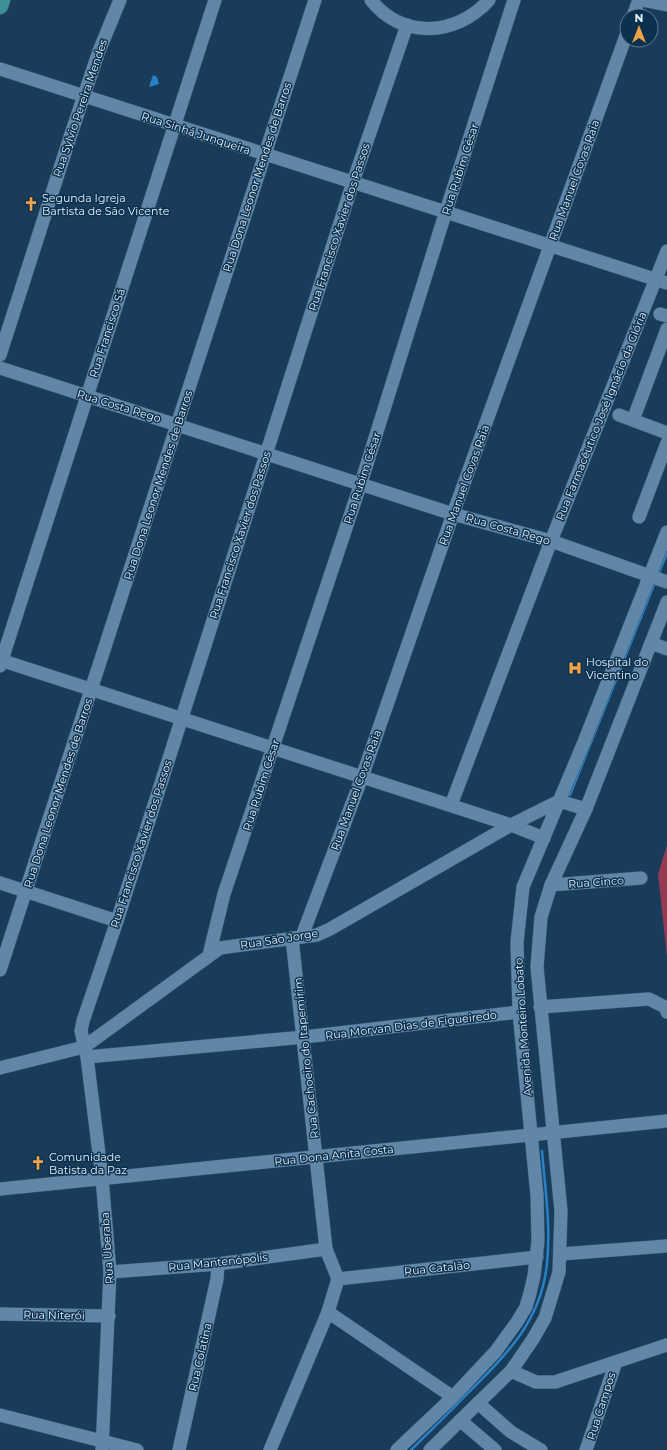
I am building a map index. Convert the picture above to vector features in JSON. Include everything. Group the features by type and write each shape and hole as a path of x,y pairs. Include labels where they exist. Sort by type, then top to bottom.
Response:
{"main road":[{"path":"0,6 2,0"}],"street":[{"name":"Rua Sylvio Pereira Mendes","path":"0,355 99,51 120,0"},
{"name":"Rua Francisco Sá","path":"1,662 149,200 175,126 215,0"},
{"name":"Rua Dona Leonor Mendes de Barros","path":"0,970 315,0"},
{"path":"372,0 378,8 390,18 406,25 423,29 446,28 472,16 488,0"},
{"name":"Rua Rubim César","path":"209,955 224,894 361,483 514,0"},
{"path":"640,0 667,5"},
{"name":"Rua Francisco Xavier dos Passos","path":"85,1052 81,1031 83,1021 117,921 353,182 406,25"},
{"name":"Rua Manuel Covas Raia","path":"297,937 362,777 453,514 622,48"},
{"name":"Rua Sinhá Junqueira","path":"0,69 661,281"},
{"name":"Rua Farmacêutico José Ignácio da Glória","path":"451,805 551,541 661,281 667,251"},
{"path":"633,420 667,328"},
{"name":"Rua Costa Rego","path":"0,368 361,483 453,514 551,541 657,579"},
{"path":"619,415 667,433"},
{"path":"639,517 667,443"},
{"name":"Avenida Monteiro Lobato","path":"397,1450 452,1398 496,1351 526,1307 537,1257 537,1195 533,1135 519,1012 517,942 523,887 657,579 667,532"},
{"name":"Avenida Monteiro Lobato","path":"430,1450 511,1371 533,1339 545,1318 559,1272 561,1254 561,1211 551,1133 537,967 541,917 551,885 584,808 667,602"},
{"path":"651,643 667,649"},
{"path":"1,662 92,689 451,805 511,825 544,838"},
{"path":"560,801 584,808"},
{"name":"Rua São Jorge","path":"0,1068 85,1052 220,948 317,935 349,919 511,825 560,801"},
{"name":"Rua Cinco","path":"551,885 641,878"},
{"path":"0,883 117,921"},
{"name":"Rua Cachoeiro do Itapemirim","path":"297,937 304,1037 326,1249 338,1279"},
{"path":"540,1007 649,999 665,1007 667,1012"},
{"name":"Rua Morvan Dias de Figueiredo","path":"85,1052 304,1037 519,1012"},
{"name":"Rua Uberaba","path":"85,1052 102,1178 110,1272 103,1446"},
{"name":"Rua Dona Anita Costa","path":"0,1189 667,1121"},
{"path":"561,1254 667,1246"},
{"name":"Rua Mantenópolis","path":"110,1272 218,1264 326,1249"},
{"name":"Rua Catalão","path":"338,1279 537,1257"},
{"name":"Rua Colatina","path":"179,1450 217,1279 218,1264"},
{"path":"270,1450 328,1312 338,1279"},
{"path":"328,1312 452,1398"},
{"name":"Rua Niterói","path":"0,1314 109,1316"},
{"path":"511,1371 536,1382 555,1382 667,1345"},
{"name":"Rua Campos","path":"586,1450 616,1362"},
{"path":"478,1403 512,1432 542,1450"},
{"path":"0,1415 103,1446 137,1450"},
{"path":"461,1421 495,1450"}],"shaded area":[{"path":"667,845 667,957 658,874"}],"water":[{"path":"153,75 157,77 159,84 149,87"}],"waterway":[{"path":"658,575 667,553"},
{"path":"570,795 655,582"},
{"path":"411,1450 497,1364 520,1335 538,1302 544,1283 548,1249 547,1207 542,1151"}],"place":[{"name":"Segunda Igreja Bartista de São Vicente","path":"31,204"},
{"name":"Hospital do Vicentino","path":"575,668"},
{"name":"Comunidade Batista da Paz","path":"38,1163"}]}
